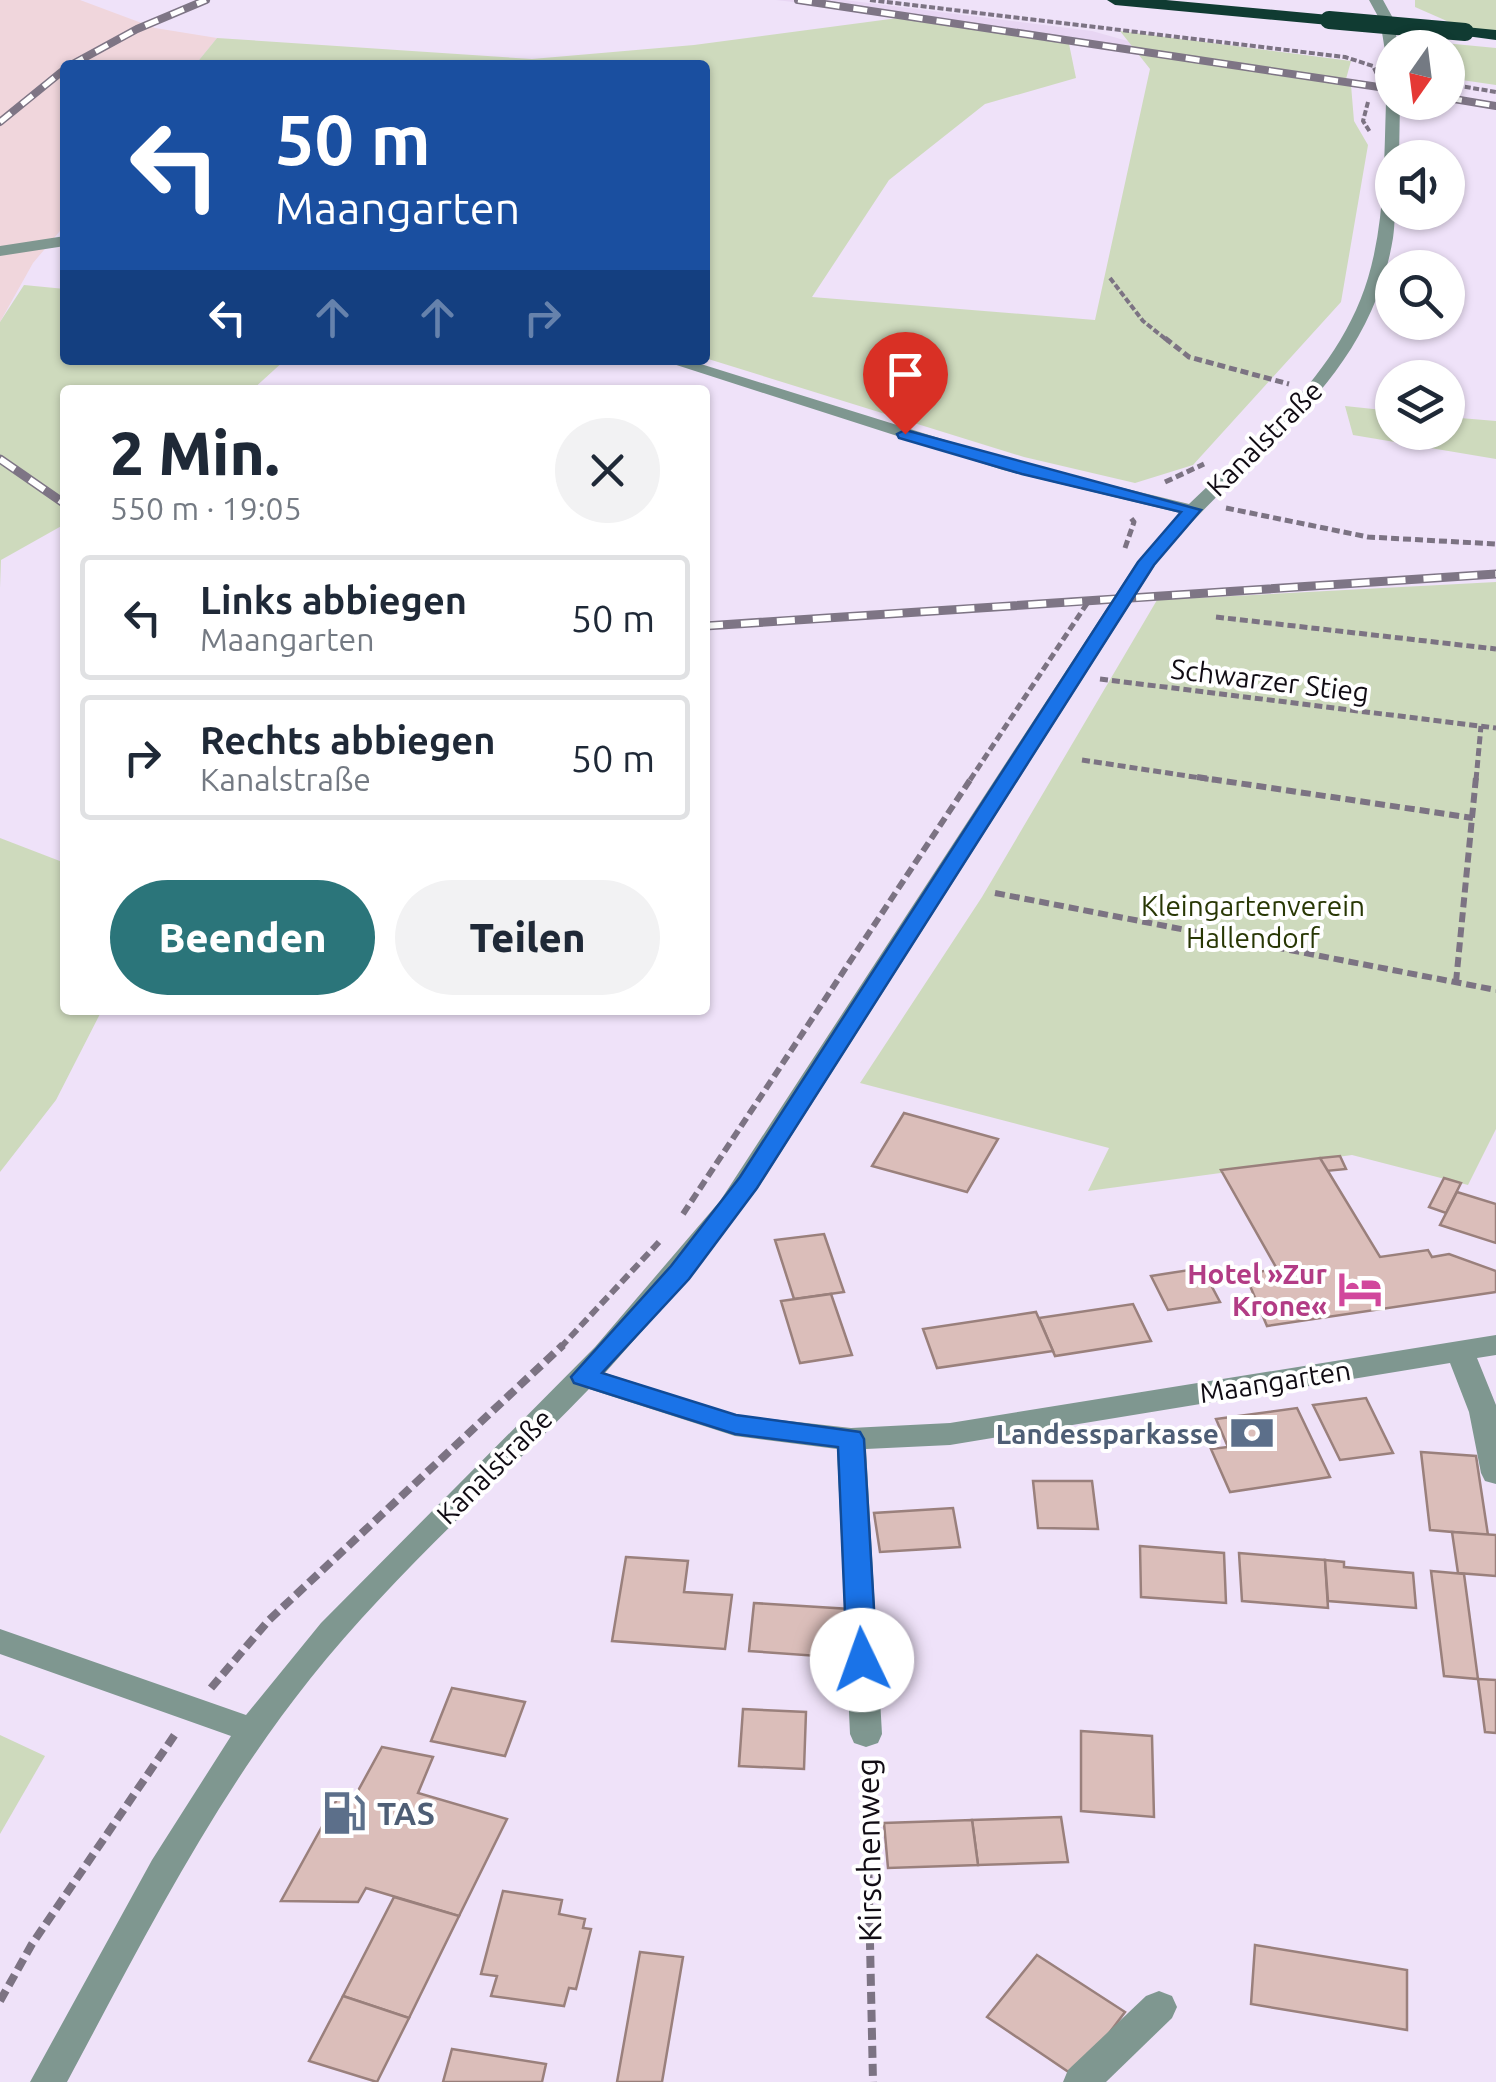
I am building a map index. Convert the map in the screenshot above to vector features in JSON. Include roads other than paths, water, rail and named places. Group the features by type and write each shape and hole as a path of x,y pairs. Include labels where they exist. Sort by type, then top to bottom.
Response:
{"highway":[{"path":"1115,0 1496,35"}],"street":[{"path":"1376,0 1389,30"},
{"path":"1388,20 1398,4"},
{"name":"Kanalstraße","path":"48,2082 178,1842 252,1730 302,1667 386,1575 584,1377 694,1256 749,1182 1147,562 1196,506 1282,426 1315,389 1352,336 1375,289 1386,245 1385,120"},
{"path":"0,250 60,242"},
{"path":"686,365 1010,466 1196,506"},
{"name":"Maangarten","path":"584,1377 735,1425 851,1439 950,1434 1496,1345"},
{"path":"1460,1351 1484,1412 1496,1474"},
{"name":"Kirschenweg","path":"851,1439 866,1734"},
{"path":"0,1641 252,1730"},
{"path":"1082,2082 1159,2008"}],"railway":[{"path":"80,60 137,29 206,0"},
{"path":"798,0 1375,86"},
{"path":"0,122 60,73"},
{"path":"1465,101 1496,106"},
{"path":"0,459 60,501"},
{"path":"710,626 1496,574"}],"place":[{"name":"Hotel »Zur Krone«","path":"1360,1289"},
{"name":"Landessparkasse","path":"1252,1433"},
{"name":"TAS","path":"344,1813"}],"park label":[{"name":"Kleingartenverein Hallendorf","path":"1253,921"}]}
